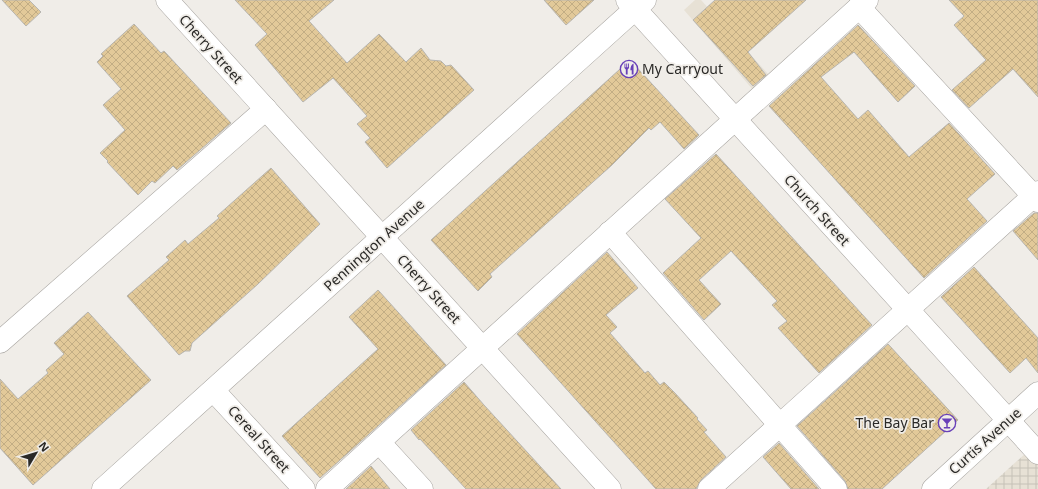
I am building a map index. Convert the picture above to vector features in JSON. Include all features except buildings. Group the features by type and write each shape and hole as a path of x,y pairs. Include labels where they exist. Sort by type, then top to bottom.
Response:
{"main road":[{"name":"Cherry Street","path":"167,0 610,489"},
{"name":"Church Street","path":"636,3 735,119 1038,453"},
{"name":"Pennington Avenue","path":"103,489 382,237 636,3"},
{"path":"327,489 863,3 1037,196 709,489"},
{"path":"0,342 266,108"},
{"path":"610,232 836,489"},
{"name":"Cereal Street","path":"213,390 304,489"},
{"name":"Curtis Avenue","path":"933,489 1038,393"},
{"path":"379,442 422,489"}],"shaded area":[{"path":"695,0 701,0 769,75 754,91 684,10"},
{"path":"1038,442 1038,489 986,489"}],"place":[{"name":"My Carryout","path":"629,69"},
{"name":"The Bay Bar","path":"947,423"}]}
